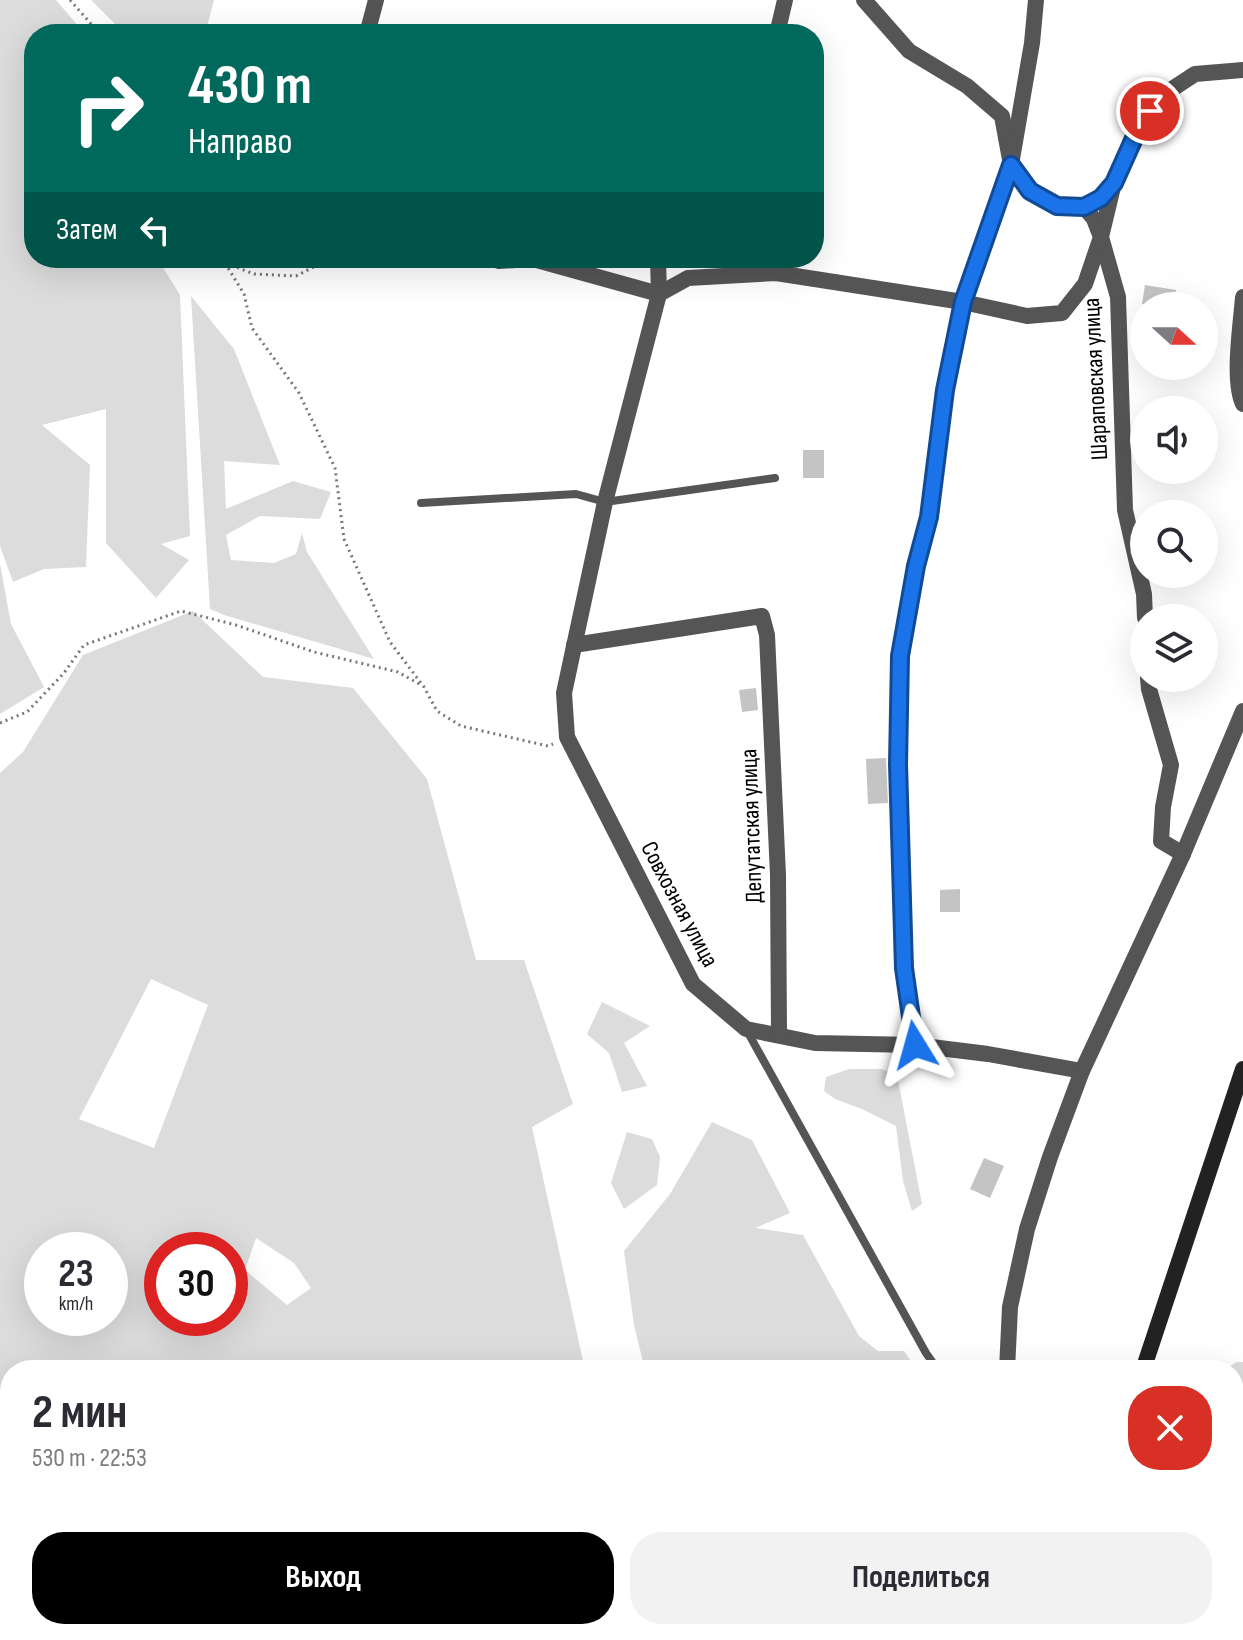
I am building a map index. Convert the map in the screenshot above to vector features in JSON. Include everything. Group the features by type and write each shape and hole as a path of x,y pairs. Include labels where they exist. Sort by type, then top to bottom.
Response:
{"street":[{"path":"370,24 376,0"},
{"path":"779,24 785,0"},
{"path":"864,0 909,51 967,86 1002,116 1011,165 1030,191 1057,206 1084,207 1101,198 1114,183"},
{"path":"915,1045 904,968 898,764 900,656 916,566 929,517 945,390 963,302 1011,165 1032,43 1036,0"},
{"name":"Шараповская улица","path":"1144,604 1125,510 1118,297 1101,237 1114,183 1140,125 1160,97 1195,74 1243,70"},
{"path":"791,268 1027,316 1062,313 1085,284 1101,237 1094,219 1084,207"},
{"path":"565,268 659,294 688,278 756,268"},
{"name":"Совхозная улица","path":"658,268 659,294 605,502 564,693 567,737 693,984 746,1029"},
{"path":"1243,297 1238,357 1239,396 1243,404"},
{"name":"Депутатская улица","path":"574,645 762,616 767,635 778,859 779,1034"},
{"path":"1150,692 1171,765 1163,807 1161,841 1183,854"},
{"path":"1007,1360 1010,1307 1027,1229 1050,1157 1082,1071 1183,854 1243,711"},
{"path":"746,1029 815,1043 915,1045 1082,1071"},
{"path":"1146,1360 1243,1069"}],"lane":[{"path":"421,503 576,494 605,502 775,478"},
{"path":"746,1029 931,1360"}],"path":[{"path":"70,0 91,24"},
{"path":"229,268 244,294 252,328 299,393 335,468 344,539 390,642 424,687 437,711 461,726 548,746 567,737"},
{"path":"239,268 254,274 296,276 312,268"},
{"path":"0,723 27,712 64,673 84,645 181,611 236,625 314,652 398,672 424,687"}],"shaded area":[{"path":"0,0 56,0 76,24 24,24 24,268 163,268 180,295 190,536 161,544 189,560 156,598 106,543 106,409 42,425 90,465 86,567 44,569 13,582 0,546"},
{"path":"91,0 214,0 208,24 115,24"},
{"path":"191,296 234,349 280,465 224,461 226,509 293,481 331,492 320,519 260,516 226,535 231,560 274,563 296,554 302,533 307,552 374,659 210,609"},
{"path":"0,564 11,624 44,687 0,714"},
{"path":"193,611 263,677 353,688 427,779 476,960 524,960 573,1104 532,1127 583,1360 0,1360 0,773 23,752 83,655","holes":["151,979 208,1005 154,1148 79,1119"]},
{"path":"602,1002 650,1026 624,1043 647,1086 622,1092 609,1053 587,1034"},
{"path":"849,1069 882,1069 897,1075 922,1204 912,1211 903,1181 896,1126 824,1091 826,1077"},
{"path":"712,1122 752,1140 790,1213 755,1228 803,1235 859,1336 878,1351 904,1351 910,1360 643,1360 634,1325 624,1251 670,1194"},
{"path":"627,1132 652,1139 660,1157 657,1185 624,1209 611,1183"}],"building":[{"path":"1145,285 1176,290 1176,292 1144,292"},
{"path":"803,450 824,450 824,478 803,478"},
{"path":"756,688 758,710 742,712 739,690"},
{"path":"886,758 888,803 868,804 866,759"},
{"path":"960,889 960,912 940,912 940,890"},
{"path":"984,1158 1004,1166 990,1198 970,1189"}],"route":[{"path":"915,1045 904,968 898,764 900,656 916,566 929,517 945,390 963,302 1011,165 1030,191 1057,206 1084,207 1101,198 1114,183 1140,125 1150,111"}]}
